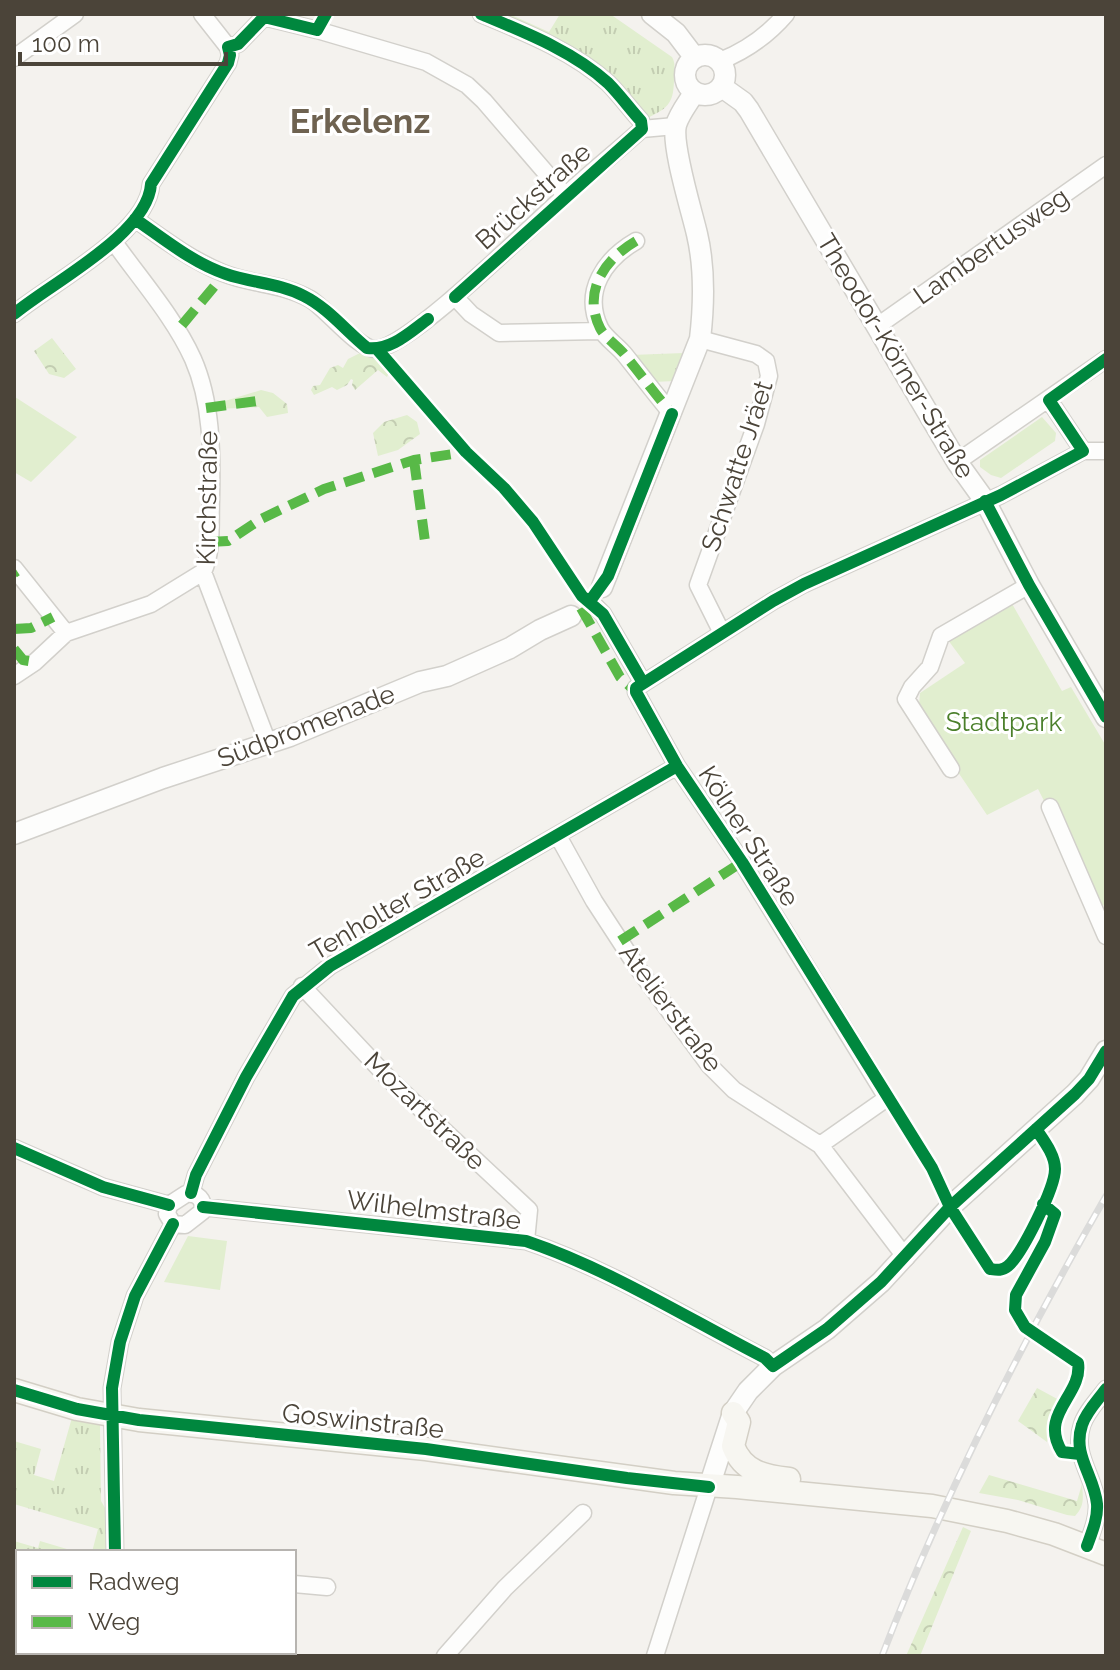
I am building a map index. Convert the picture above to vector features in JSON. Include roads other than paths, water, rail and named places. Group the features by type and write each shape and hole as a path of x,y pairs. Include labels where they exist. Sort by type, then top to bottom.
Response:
{"main road":[{"name":"Goswinstraße","path":"14,1390 113,1416 426,1449 627,1478 932,1506 1007,1521 1097,1550"},
{"path":"733,1413 739,1422 733,1446 745,1466 764,1476 857,1489 865,1499"}],"street":[{"path":"14,58 75,14"},
{"path":"14,314 114,242 147,204 151,184 228,63 228,47 202,14"},
{"path":"481,14 531,35 596,74 641,121 642,129 675,126"},
{"path":"652,14 676,33 695,58"},
{"path":"720,61 737,54 782,16"},
{"path":"228,47 238,44 264,17 426,62 467,85 484,101 565,195"},
{"path":"708,55 720,61 726,74 722,87 711,95 694,93 688,86 685,74 690,62 708,55"},
{"name":"Theodor-Körner-Straße","path":"722,87 749,110 957,462 985,501 1029,585 1106,717"},
{"path":"596,594 700,339 704,297 698,235 690,214 675,126 694,93"},
{"name":"Brückstraße","path":"135,219 194,259 225,274 277,285 303,295 319,305 365,346 377,349 389,346 409,333 455,297 642,129"},
{"name":"Lambertusweg","path":"876,327 1106,165"},
{"path":"636,241 618,251 594,286 593,307 601,331 622,351 672,414"},
{"name":"Kirchstraße","path":"114,242 193,359 201,387 211,450 210,530 207,564 203,572 268,743"},
{"path":"455,297 471,314 499,333 601,331"},
{"name":"Schwatte Jräet","path":"700,339 756,354 766,361 769,376 753,432 698,585 722,633"},
{"path":"957,462 1106,359"},
{"path":"1049,400 1083,451"},
{"path":"643,683 804,584 1001,495 1083,451 1106,451"},
{"path":"14,568 66,633"},
{"path":"14,676 35,662 66,633 151,604 203,572"},
{"path":"951,769 906,699 930,667 941,636 1029,585"},
{"name":"Südpromenade","path":"14,834 163,778 268,743 420,682 447,676 571,616 596,594"},
{"name":"Kölner Straße","path":"596,594 603,614 643,683 636,688 636,692 677,766 742,862 887,1098 820,1145"},
{"name":"Tenholter Straße","path":"191,1193 196,1175 246,1077 293,996 302,986 330,966 677,766"},
{"path":"1050,807 1106,936"},
{"name":"Atelierstraße","path":"558,836 577,874 620,941 709,1065 734,1090 759,1103 820,1145"},
{"name":"Mozartstraße","path":"302,986 391,1081 529,1210 526,1241"},
{"path":"655,1656 733,1413 748,1391 773,1366 827,1329 906,1258 950,1207 1075,1094 1089,1079 1106,1051"},
{"path":"820,1145 906,1258"},
{"path":"14,1148 103,1187 169,1205 191,1193 200,1198 203,1207 200,1216 185,1225 173,1224"},
{"path":"169,1205 167,1214 173,1224"},
{"name":"Wilhelmstraße","path":"203,1207 526,1241 553,1250 627,1286 765,1358 773,1366"},
{"path":"115,1550 112,1388 126,1318 173,1224"},
{"path":"1097,1550 1097,1503 1080,1454 1079,1442 1084,1419 1106,1389"},
{"path":"445,1656 505,1588 583,1513"},
{"path":"296,1584 327,1587"}],"railway":[{"path":"882,1656 931,1538 985,1422 1106,1196"}],"district":[{"name":"Erkelenz","path":"360,121"}],"park label":[{"name":"Stadtpark","path":"1004,722"}]}
